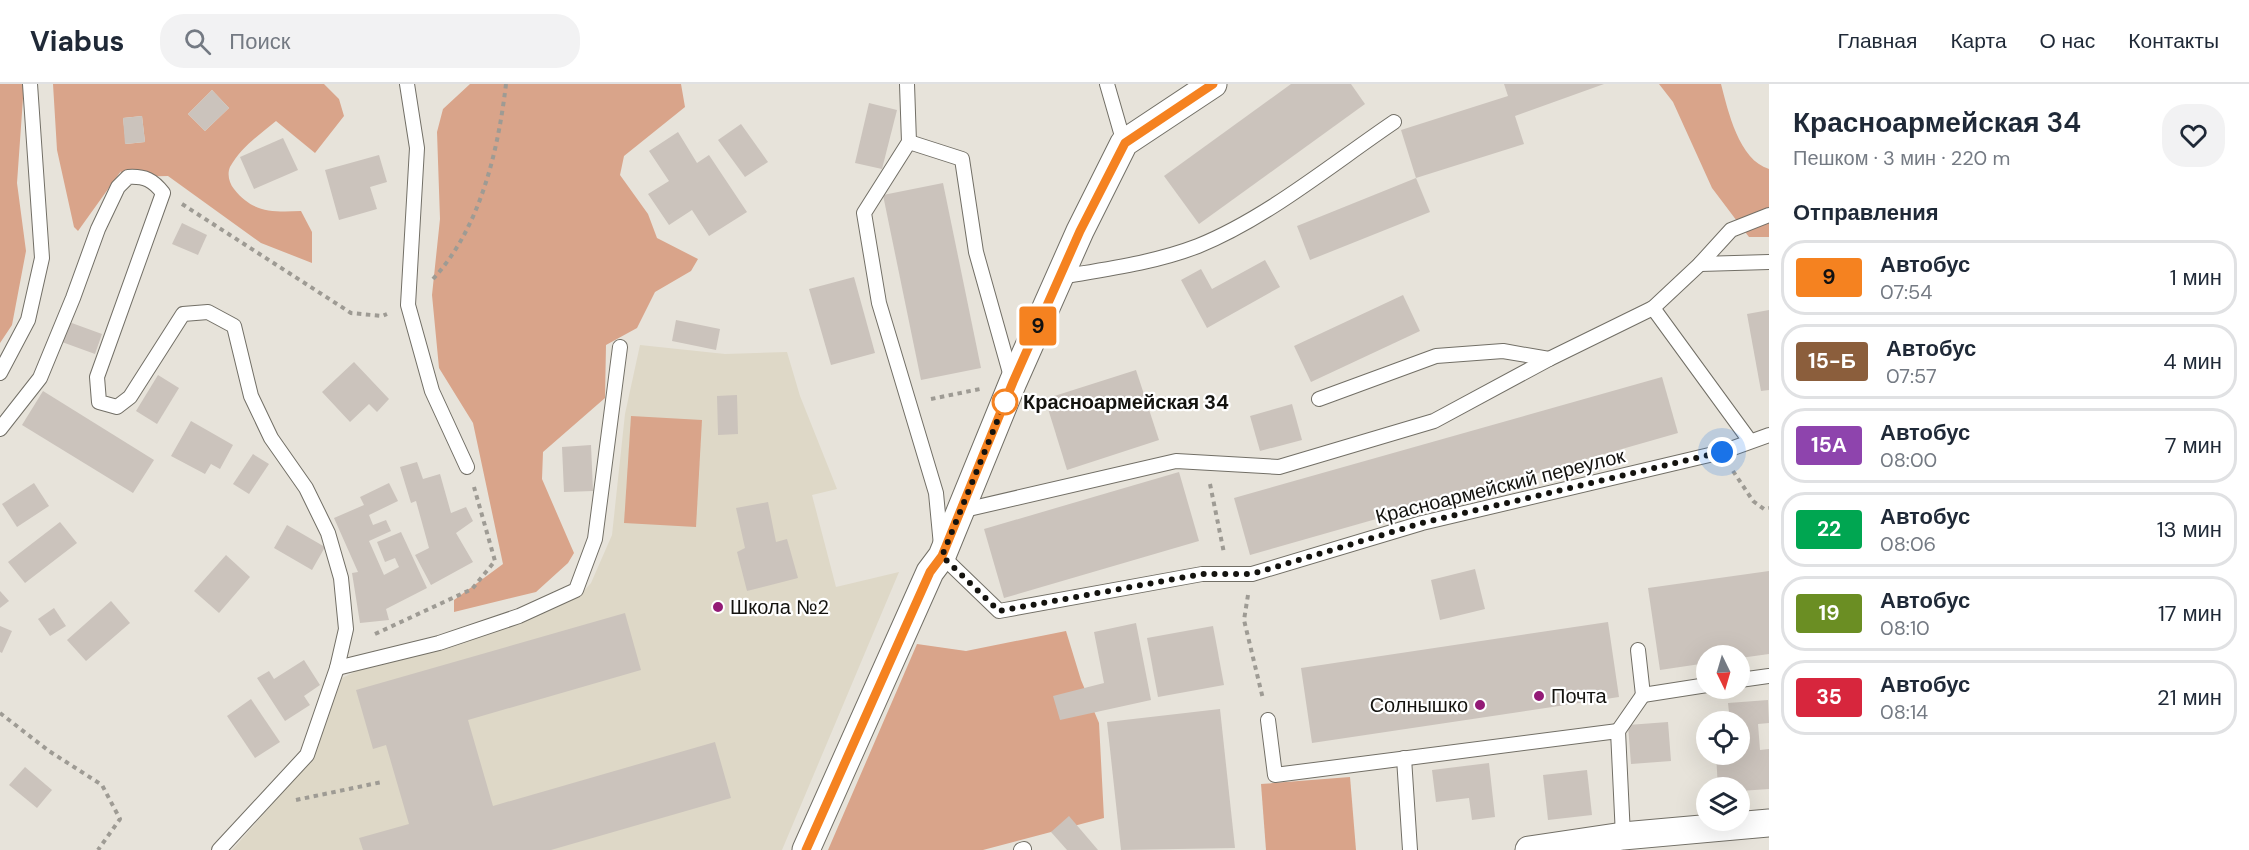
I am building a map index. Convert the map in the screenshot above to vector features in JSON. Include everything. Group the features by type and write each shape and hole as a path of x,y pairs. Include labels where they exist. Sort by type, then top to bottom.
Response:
{"street":[{"path":"806,850 930,572 942,556 1013,382 1060,277 1125,143 1213,84"},
{"path":"1529,850 1623,836 1769,823"}],"lane":[{"path":"0,373 28,321 42,258 30,84"},
{"path":"407,84 417,148 408,305 432,390 467,467"},
{"path":"907,84 909,142 864,213 879,303 936,493 942,556"},
{"path":"1107,84 1125,143"},
{"path":"1060,277 1152,261 1198,246 1246,223 1394,122"},
{"path":"909,142 962,159 976,252 1013,382"},
{"path":"0,429 40,378 98,229 118,187 128,177 141,176 155,182 163,193 97,376 99,402 117,407 130,397 183,314 208,312 234,326 251,396 271,438 306,488 328,533 340,578 346,629 337,668 307,755 219,850"},
{"path":"960,511 1176,461 1279,467 1434,421 1549,359 1653,308 1700,264 1731,230 1769,215"},
{"path":"1700,264 1769,262"},
{"path":"1653,308 1750,441"},
{"path":"337,668 439,643 519,616 576,590 596,538 620,347"},
{"path":"1319,399 1436,356 1503,351 1549,359"},
{"name":"Красноармейский переулок","path":"942,556 999,611 1202,574 1252,574 1422,523 1722,452 1769,435"},
{"path":"1623,836 1618,731 1643,695 1638,650"},
{"path":"1750,679 1769,676"},
{"path":"1643,695 1696,687"},
{"path":"1268,720 1275,775 1618,731"},
{"path":"1404,758 1410,850"}],"path":[{"path":"163,193 351,313 382,316 408,305 451,258 486,185 506,84"},
{"path":"909,404 1013,382"},
{"path":"1206,463 1228,574"},
{"path":"419,614 472,589 495,561 482,506 467,467"},
{"path":"1737,477 1753,501 1764,508 1769,508"},
{"path":"1244,620 1268,720"},
{"path":"0,713 49,751 102,785 120,819 98,850"},
{"path":"260,807 382,782"}],"shaded area":[{"path":"0,84 24,84 17,183 26,251 12,325 0,343"},
{"path":"53,84 324,84 339,99 344,116 315,153 276,121 245,147 229,170 232,187 248,203 272,211 301,211 312,232 312,263 261,243 168,176 128,177 118,187 121,171 78,231 74,227 57,150","holes":["212,90 229,108 205,131 188,114","142,116 145,142 126,144 123,118"]},
{"path":"470,84 681,84 685,107 624,156 620,175 648,214 657,238 698,259 691,271 655,292 637,328 606,345 605,398 543,452 542,479 574,553 568,563 536,592 454,612 454,600 503,564 473,423 439,368 432,295 440,219 437,132 443,109"},
{"path":"1659,84 1721,84 1731,120 1742,145 1759,164 1769,169 1769,237 1749,237 1712,188 1673,102"},
{"name":"Школа №2","path":"640,345 725,354 787,352 800,396 837,489 812,495 836,587 899,572 782,850 232,850 313,758 342,678 367,666 581,594 591,583 612,535 625,414"},
{"path":"631,416 702,420 696,527 624,523"},
{"path":"1066,631 1081,680 1099,723 1104,818 983,850 828,850 917,644 966,651"},
{"path":"1350,777 1356,850 1266,850 1261,784"}],"building":[{"path":"1291,84 1351,84 1365,104 1199,224 1164,176"},
{"path":"1504,84 1604,84 1515,116 1524,144 1416,178 1401,130 1508,96"},
{"path":"212,90 229,108 205,131 188,114"},
{"path":"869,103 897,110 882,169 855,163"},
{"path":"142,116 145,142 125,144 123,118"},
{"path":"741,124 768,162 745,177 718,140"},
{"path":"678,132 697,163 709,155 747,212 709,236 692,210 669,225 648,194 669,181 649,151"},
{"path":"283,138 298,170 254,189 240,157"},
{"path":"379,155 387,182 370,187 377,209 339,220 325,170"},
{"path":"1416,178 1430,212 1310,260 1297,226"},
{"path":"943,183 981,368 921,380 883,195"},
{"path":"182,223 207,235 198,255 172,244"},
{"path":"1265,260 1280,287 1207,328 1181,280 1201,269 1212,289"},
{"path":"854,277 875,353 831,365 809,289"},
{"path":"1403,295 1420,331 1311,382 1294,346"},
{"path":"1769,310 1769,390 1761,391 1747,314"},
{"path":"676,320 720,329 716,350 672,341"},
{"path":"69,322 102,334 95,354 62,342"},
{"path":"354,362 389,399 377,412 369,404 350,422 322,392"},
{"path":"1136,370 1159,440 1067,470 1045,399"},
{"path":"158,375 179,388 157,424 136,411"},
{"path":"1662,377 1678,433 1250,555 1234,498"},
{"path":"43,391 154,460 133,493 22,425"},
{"path":"737,395 738,434 718,435 717,396"},
{"path":"1292,404 1302,440 1260,451 1250,416"},
{"path":"191,421 233,445 220,469 211,464 205,474 171,456"},
{"path":"591,445 593,491 564,492 562,447"},
{"path":"253,454 269,464 249,494 233,484"},
{"path":"417,462 423,479 440,474 451,513 466,507 473,521 456,533 473,562 431,585 415,555 429,548 416,501 411,503 400,467"},
{"path":"1179,472 1199,541 1004,598 984,529"},
{"path":"34,483 49,506 17,527 2,504"},
{"path":"389,483 398,501 369,515 373,525 386,520 391,531 369,541 384,575 399,567 395,558 385,562 377,542 401,532 427,588 386,609 389,620 360,623 352,573 358,572 334,518 364,505 360,497"},
{"path":"768,502 776,542 787,539 798,578 747,591 737,552 745,548 736,508"},
{"path":"60,522 77,543 25,583 8,562"},
{"path":"287,525 325,547 312,570 274,548"},
{"path":"226,555 250,577 219,613 194,591"},
{"path":"1475,569 1485,609 1440,620 1431,580"},
{"path":"1769,571 1769,654 1750,657 1750,645 1696,645 1696,665 1660,670 1648,588"},
{"path":"0,591 9,601 0,608"},
{"path":"111,601 130,623 86,661 67,640"},
{"path":"54,608 66,626 50,636 38,619"},
{"path":"625,613 641,670 468,720 493,806 715,742 731,798 551,850 363,850 359,838 409,824 386,745 373,749 356,690"},
{"path":"1608,622 1619,697 1312,743 1301,668"},
{"path":"1136,623 1151,700 1060,720 1053,696 1104,683 1094,632"},
{"path":"0,626 12,631 2,653 0,652"},
{"path":"1213,626 1224,685 1158,697 1147,638"},
{"path":"304,660 320,685 304,696 310,705 285,721 257,678 269,671 274,679"},
{"path":"251,699 280,742 255,758 227,716"},
{"path":"1768,700 1769,723 1758,724 1760,750 1769,749 1769,789 1750,790 1750,777 1717,777 1717,765 1750,765 1750,711 1729,711 1728,703"},
{"path":"1220,709 1235,848 1121,850 1107,722"},
{"path":"1668,722 1671,761 1631,764 1628,725"},
{"path":"1489,763 1495,817 1472,820 1469,798 1436,802 1432,770"},
{"path":"25,767 52,790 37,808 9,785"},
{"path":"1587,770 1592,815 1548,820 1543,775"},
{"path":"1069,816 1098,850 1067,850 1051,832"}],"bus line":[{"name":"9","path":"806,850 930,572 942,556 1013,382 1080,231 1125,143 1213,84"}],"place":[{"name":"Красноармейская 34","path":"1005,402"},
{"name":"Школа №2","path":"718,607"},
{"name":"Почта","path":"1539,696"},
{"name":"Солнышко","path":"1480,705"}],"route":[{"path":"1005,402 942,556 999,611 1202,574 1252,574 1422,523 1722,452"}]}
